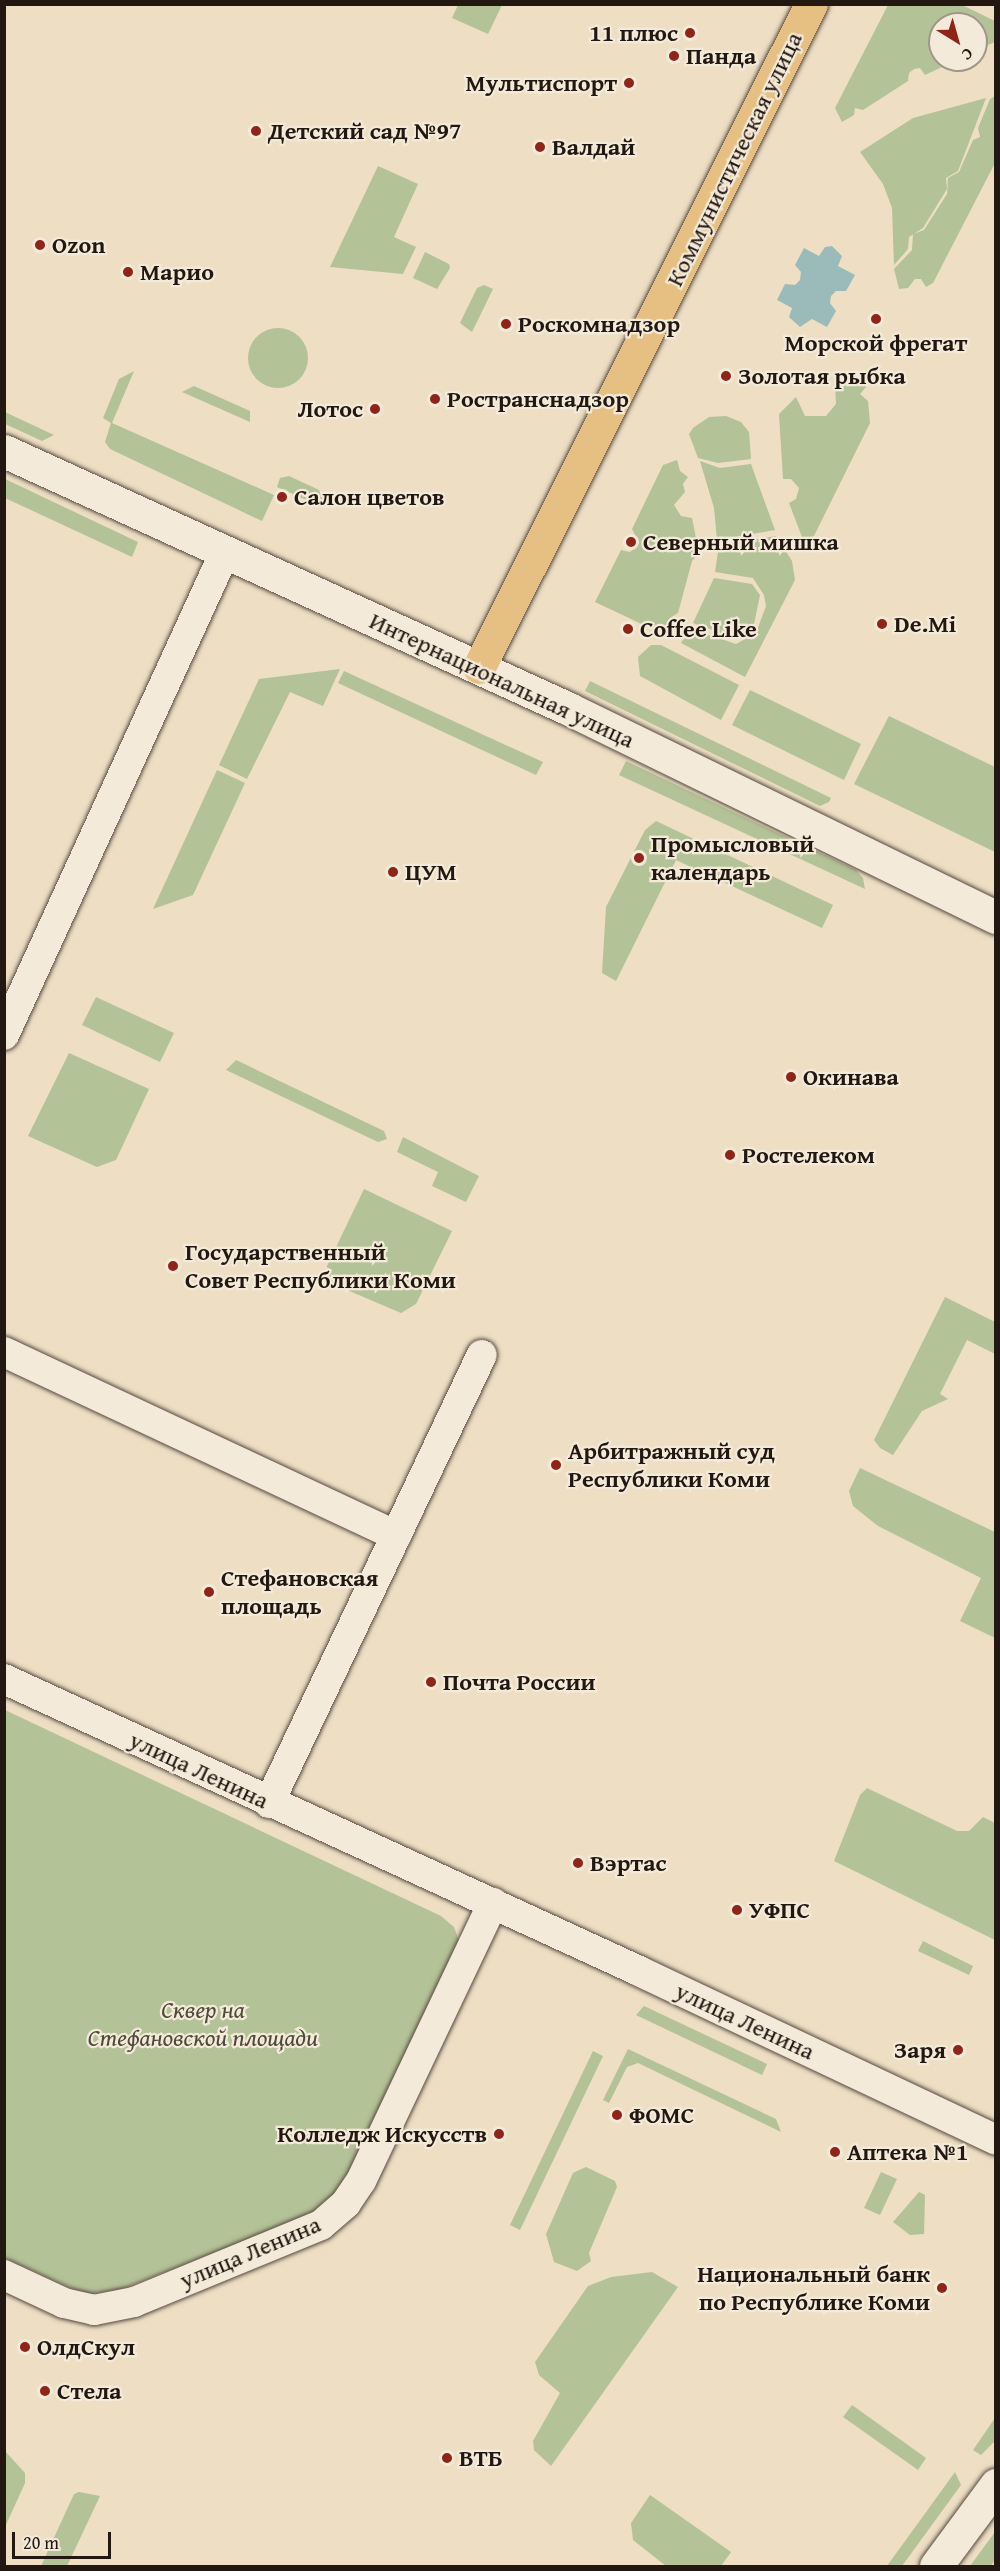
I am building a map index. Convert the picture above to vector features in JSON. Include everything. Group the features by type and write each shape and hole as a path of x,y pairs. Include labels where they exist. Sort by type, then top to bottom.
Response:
{"main road":[{"name":"Коммунистическая улица","path":"479,668 811,4"}],"street":[{"name":"Интернациональная улица","path":"4,451 224,554 479,668 996,917"},
{"path":"4,1035 224,554"},
{"path":"4,1352 396,1536"},
{"path":"269,1803 482,1355"},
{"name":"улица Ленина","path":"4,1679 269,1803 493,1903 996,2140"},
{"name":"улица Ленина","path":"4,2275 64,2303 94,2310 134,2302 321,2225 346,2203 361,2181 493,1903"},
{"path":"936,2566 996,2485"}],"green space":[{"path":"458,4 502,5 488,34 452,18"},
{"path":"888,5 962,5 976,12 928,12 928,72 931,72 925,75 920,68 914,69 909,73 908,81 863,110 855,108 854,115 842,122 835,108"},
{"path":"988,18 995,21 995,42 988,45"},
{"path":"995,96 995,163 933,283 926,287 921,279 915,279 908,288 899,289 894,269 912,250 913,234 924,230 947,194 948,178 959,172 973,140 980,137 978,128 990,99"},
{"path":"986,98 958,171 946,178 947,189 923,228 909,237 908,249 894,265 892,208 883,184 860,152 913,118"},
{"path":"378,166 418,184 394,237 416,247 403,274 330,267"},
{"path":"425,252 449,264 450,268 437,289 413,278"},
{"path":"484,285 493,289 472,332 460,323 477,288"},
{"path":"272,328 284,328 295,333 303,341 308,358 306,370 295,383 284,388 272,388 261,383 253,375 248,364 248,352 253,341 261,333"},
{"path":"134,371 112,423 274,495 262,521 110,449 105,442 111,423 103,418 119,379"},
{"path":"865,379 866,387 860,394 868,401 870,423 807,550 789,503 796,499 799,488 791,479 783,479 779,414 796,397 805,416 826,416 836,404 835,385"},
{"path":"194,386 250,411 250,422 182,392"},
{"path":"5,412 54,435 42,441 5,424"},
{"path":"726,416 741,422 749,432 751,459 718,463 698,458 689,434 693,428 709,417"},
{"path":"677,460 680,471 688,477 683,484 685,492 674,505 681,516 692,518 699,553 692,561 678,613 670,618 673,626 669,637 595,602 621,550 630,552 639,543 632,529 663,465"},
{"path":"700,461 720,468 751,464 775,530 717,540 714,508"},
{"path":"289,476 319,490 323,499 320,506 277,487 280,478"},
{"path":"5,479 138,542 132,557 5,498"},
{"path":"776,536 792,561 795,580 745,677 681,643 689,628 736,644 756,633 766,606 764,595 753,578 715,572 719,545"},
{"path":"714,578 752,584 760,595 754,624 744,636 732,637 693,623"},
{"path":"651,645 661,645 739,685 721,720 640,676 638,657"},
{"path":"340,669 323,706 290,692 247,779 219,765 259,679"},
{"path":"344,671 543,762 536,775 338,683"},
{"path":"590,681 831,798 829,802 820,806 585,691"},
{"path":"750,690 861,744 844,780 732,725"},
{"path":"889,716 995,767 995,852 854,784"},
{"path":"626,761 856,870 863,878 865,889 619,775"},
{"path":"217,770 245,783 193,895 153,909"},
{"path":"656,821 833,905 822,928 676,860 616,981 602,973 606,907 645,830"},
{"path":"96,997 174,1033 160,1062 82,1025"},
{"path":"69,1053 149,1089 116,1160 97,1167 28,1136"},
{"path":"236,1060 384,1131 387,1139 378,1142 226,1070"},
{"path":"403,1137 479,1176 466,1202 432,1186 438,1172 397,1152"},
{"path":"364,1189 452,1231 416,1304 401,1313 333,1284 328,1278 327,1266"},
{"path":"945,1297 995,1322 995,1354 967,1340 940,1394 948,1399 922,1411 893,1455 880,1448 874,1440"},
{"path":"860,1468 995,1532 995,1638 960,1621 981,1578 878,1526 853,1506 849,1491"},
{"name":"Сквер на Стефановской площади","path":"5,1710 441,1916 454,1927 459,1941 353,2175 317,2212 119,2290 84,2294 5,2258"},
{"path":"867,1788 957,1831 969,1831 983,1817 995,1823 995,1940 834,1861 860,1795"},
{"path":"923,1941 973,1966 969,1975 918,1951"},
{"path":"644,2006 767,2064 762,2075 636,2015"},
{"path":"628,2049 776,2119 781,2132 638,2063 627,2067 609,2103 603,2100"},
{"path":"593,2051 603,2056 520,2230 510,2225"},
{"path":"586,2167 615,2181 617,2187 589,2253 591,2261 577,2271 554,2262 546,2234 573,2173"},
{"path":"881,2172 897,2179 880,2215 864,2208"},
{"path":"919,2192 925,2195 924,2234 910,2235 893,2222"},
{"path":"652,2272 678,2287 551,2466 534,2450 533,2441 560,2393 539,2375 535,2362 588,2286 611,2277"},
{"path":"852,2405 926,2458 918,2470 843,2417"},
{"path":"995,2418 995,2441 981,2455 973,2450"},
{"path":"5,2451 25,2473 25,2483 5,2527"},
{"path":"955,2472 961,2485 902,2566 887,2566"},
{"path":"79,2492 100,2496 67,2566 41,2566 74,2494"},
{"path":"650,2495 731,2552 721,2566 666,2566 633,2540 631,2523"},
{"path":"995,2532 995,2560 991,2566 970,2566"}],"water":[{"path":"832,246 842,256 838,266 855,275 846,291 836,291 831,296 830,303 836,311 827,327 812,319 800,327 789,317 792,308 777,300 785,284 795,285 800,280 801,272 795,265 804,248 819,256 825,247"}],"place":[{"name":"11 плюс","path":"690,33"},
{"name":"Панда","path":"674,56"},
{"name":"Мультиспорт","path":"629,83"},
{"name":"Детский сад №97","path":"256,131"},
{"name":"Валдай","path":"540,147"},
{"name":"Ozon","path":"40,245"},
{"name":"Марио","path":"128,272"},
{"name":"Морской фрегат","path":"876,319"},
{"name":"Роскомнадзор","path":"506,324"},
{"name":"Золотая рыбка","path":"726,376"},
{"name":"Ространснадзор","path":"435,399"},
{"name":"Лотос","path":"375,409"},
{"name":"Салон цветов","path":"282,497"},
{"name":"Северный мишка","path":"631,542"},
{"name":"De.Mi","path":"882,624"},
{"name":"Coffee Like","path":"628,629"},
{"name":"Промысловый календарь","path":"639,858"},
{"name":"ЦУМ","path":"393,872"},
{"name":"Окинава","path":"791,1077"},
{"name":"Ростелеком","path":"730,1155"},
{"name":"Государственный Совет Республики Коми","path":"173,1266"},
{"name":"Арбитражный суд Республики Коми","path":"556,1465"},
{"name":"Стефановская площадь","path":"209,1592"},
{"name":"Почта России","path":"431,1682"},
{"name":"Вэртас","path":"578,1863"},
{"name":"УФПС","path":"737,1910"},
{"name":"Заря","path":"958,2050"},
{"name":"ФОМС","path":"617,2115"},
{"name":"Колледж Искусств","path":"499,2134"},
{"name":"Аптека №1","path":"835,2152"},
{"name":"Национальный банк по Республике Коми","path":"942,2288"},
{"name":"ОлдСкул","path":"25,2347"},
{"name":"Стела","path":"45,2391"},
{"name":"ВТБ","path":"447,2458"}]}
